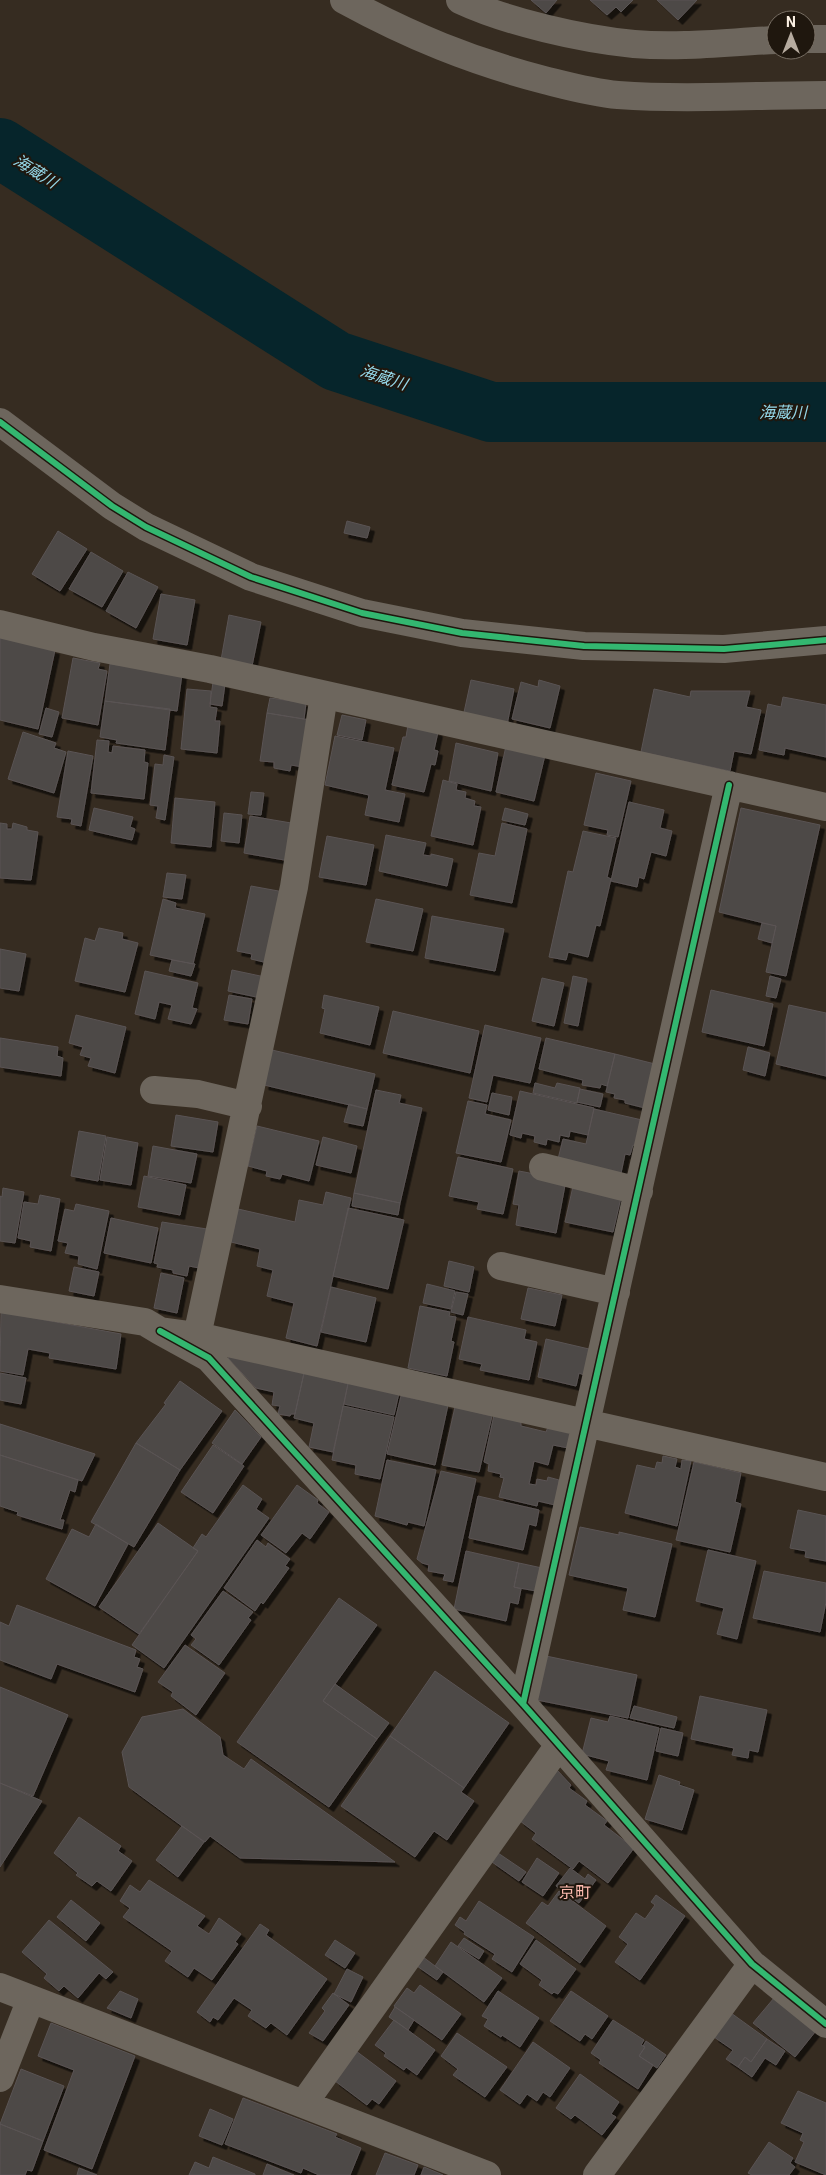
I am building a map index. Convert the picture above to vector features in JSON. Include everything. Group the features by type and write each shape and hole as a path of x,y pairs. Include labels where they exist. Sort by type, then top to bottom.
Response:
{"street":[{"path":"344,0 410,34 467,58 582,90 617,95 653,96 826,95"},
{"path":"460,0 546,28 634,44 766,40"},
{"path":"0,422 104,500 146,526 251,577 362,613 462,632 584,646 724,649 826,640"},
{"path":"0,624 94,647 210,669 826,807"},
{"path":"197,1336 294,887 324,695"},
{"path":"523,1704 588,1423 729,785"},
{"path":"154,1090 198,1094 248,1106"},
{"path":"543,1167 638,1190"},
{"path":"501,1266 616,1292"},
{"path":"0,1298 145,1322 209,1358 523,1704 752,1964 826,2024"},
{"path":"160,1331 197,1336 826,1477"},
{"path":"304,2103 558,1745"},
{"path":"597,2175 752,1964"},
{"path":"0,1987 487,2175"},
{"path":"0,2078 31,1999"}],"building":[{"path":"531,0 557,0 546,13"},
{"path":"590,0 633,0 621,12 616,7 607,15"},
{"path":"657,0 697,0 678,20"},
{"path":"347,521 370,527 367,538 344,533"},
{"path":"58,531 87,549 60,591 32,574"},
{"path":"91,552 123,571 102,607 69,589"},
{"path":"128,572 158,587 136,628 106,611"},
{"path":"161,594 195,600 187,645 153,639"},
{"path":"229,615 261,622 252,666 221,660"},
{"path":"0,637 55,650 38,729 0,720"},
{"path":"73,658 100,663 98,669 107,671 98,725 62,718"},
{"path":"110,664 182,674 177,711 105,701"},
{"path":"471,680 514,689 507,725 463,717"},
{"path":"539,680 560,686 550,728 512,719 521,682 538,687"},
{"path":"213,682 225,684 222,706 210,704"},
{"path":"187,689 211,691 210,707 217,708 215,721 220,721 217,753 181,749"},
{"path":"654,689 690,697 691,691 750,691 746,707 761,710 751,754 734,751 730,771 641,752"},
{"path":"783,697 826,705 826,757 785,748 784,755 759,750 768,704 781,707"},
{"path":"270,698 306,703 304,719 267,713"},
{"path":"105,701 170,709 165,750 116,743 117,740 100,737"},
{"path":"46,708 59,712 52,737 39,734"},
{"path":"267,713 310,720 303,767 291,765 290,771 274,768 274,762 260,761"},
{"path":"342,715 366,720 362,740 337,735"},
{"path":"408,725 438,732 434,750 438,751 435,765 431,764 424,792 392,785 403,737 406,737"},
{"path":"23,732 56,743 54,748 66,752 54,793 8,779"},
{"path":"335,736 394,748 385,790 405,794 399,822 365,815 369,795 325,785"},
{"path":"97,740 109,741 108,752 112,753 113,746 145,750 144,762 148,763 144,799 91,793"},
{"path":"456,743 498,753 491,791 449,781"},
{"path":"506,746 545,755 534,801 496,792"},
{"path":"68,751 93,756 81,826 71,824 72,819 57,817"},
{"path":"164,755 174,757 165,820 156,818 158,806 150,805 155,764 163,765"},
{"path":"596,773 631,781 618,837 607,835 608,830 584,825"},
{"path":"443,780 457,784 456,790 466,792 465,798 475,801 474,806 481,807 473,845 431,836"},
{"path":"251,792 264,793 261,815 248,814"},
{"path":"175,798 215,802 211,847 171,843"},
{"path":"629,802 664,810 660,828 672,831 666,856 651,852 644,879 639,877 637,887 611,881"},
{"path":"94,808 133,817 130,827 135,829 132,840 89,830"},
{"path":"505,808 528,814 525,825 502,820"},
{"path":"741,808 820,825 786,976 766,972 776,926 719,912"},
{"path":"224,813 242,815 239,843 221,841"},
{"path":"250,816 297,824 290,861 244,853"},
{"path":"0,823 7,824 7,829 12,829 13,823 27,827 27,830 38,832 31,880 0,878"},
{"path":"502,823 527,829 512,903 470,895 479,853 495,856"},
{"path":"583,831 616,838 607,877 611,879 600,926 596,925 588,957 568,952 566,960 549,957 568,871 573,872"},
{"path":"386,835 426,843 423,855 431,856 431,854 453,859 447,886 379,871"},
{"path":"327,836 374,845 366,885 319,877"},
{"path":"167,873 186,875 182,899 163,897"},
{"path":"251,886 284,892 268,963 251,959 252,954 237,951"},
{"path":"163,899 176,903 175,908 205,914 193,964 150,955"},
{"path":"376,899 423,909 413,951 366,942"},
{"path":"432,916 504,929 495,971 425,958"},
{"path":"762,923 776,926 772,943 758,939"},
{"path":"99,928 123,933 122,939 138,943 125,992 75,981 85,938 95,941"},
{"path":"0,949 26,954 19,991 0,988"},
{"path":"172,960 195,964 191,976 169,971"},
{"path":"232,970 265,977 261,998 228,991"},
{"path":"145,971 198,983 192,1008 197,1009 191,1024 168,1019 172,1005 159,1002 155,1019 135,1014"},
{"path":"573,976 587,979 578,1026 564,1023"},
{"path":"770,976 781,979 776,998 766,996"},
{"path":"542,978 564,983 554,1026 532,1021"},
{"path":"711,990 773,1004 764,1046 702,1032"},
{"path":"229,995 252,999 248,1024 224,1020"},
{"path":"324,995 379,1007 370,1045 320,1033 325,1009 322,1008"},
{"path":"789,1005 826,1013 826,1076 776,1064"},
{"path":"393,1011 479,1031 470,1073 383,1053"},
{"path":"76,1015 126,1027 115,1073 88,1066 91,1058 80,1055 83,1047 69,1043"},
{"path":"485,1025 541,1038 530,1083 493,1075 487,1102 469,1098"},
{"path":"0,1038 58,1047 57,1056 63,1058 61,1076 0,1067"},
{"path":"546,1038 615,1054 607,1086 601,1084 600,1088 582,1085 583,1080 539,1069"},
{"path":"748,1047 770,1053 765,1076 743,1070"},
{"path":"272,1050 375,1074 367,1109 264,1085"},
{"path":"615,1054 655,1064 645,1108 625,1103 625,1100 614,1098 615,1094 606,1092"},
{"path":"535,1083 555,1088 557,1083 580,1088 577,1103 533,1093"},
{"path":"580,1089 603,1094 600,1107 577,1102"},
{"path":"376,1090 401,1095 399,1103 422,1108 400,1203 354,1193"},
{"path":"520,1091 594,1108 588,1135 570,1131 569,1137 560,1135 559,1142 547,1139 546,1145 534,1142 535,1136 522,1133 521,1138 510,1135"},
{"path":"492,1093 512,1097 509,1115 488,1110"},
{"path":"468,1101 487,1105 485,1114 511,1120 501,1162 456,1153"},
{"path":"349,1104 367,1109 363,1126 344,1122"},
{"path":"594,1109 642,1120 636,1146 633,1145 630,1155 625,1154 620,1178 557,1163 563,1139 586,1144"},
{"path":"176,1115 218,1122 213,1152 171,1146"},
{"path":"257,1126 319,1141 309,1181 282,1174 280,1179 266,1176 267,1171 248,1166"},
{"path":"79,1131 106,1136 98,1181 71,1176"},
{"path":"107,1137 138,1143 131,1185 100,1180"},
{"path":"323,1137 357,1146 351,1173 316,1165"},
{"path":"153,1146 197,1154 191,1183 148,1176"},
{"path":"458,1157 513,1169 503,1214 477,1209 479,1202 449,1196"},
{"path":"519,1171 566,1180 556,1233 516,1225 519,1205 513,1204"},
{"path":"144,1176 186,1185 180,1215 138,1207"},
{"path":"574,1182 622,1193 613,1232 565,1222"},
{"path":"3,1188 24,1192 15,1243 0,1241 0,1196 2,1197"},
{"path":"326,1192 351,1198 317,1346 286,1338 294,1303 267,1296 273,1270 257,1266 260,1249 231,1242 238,1209 295,1222 299,1200 323,1205"},
{"path":"354,1193 400,1203 398,1215 352,1206"},
{"path":"40,1195 60,1199 51,1251 30,1247 31,1241 18,1238 24,1202 38,1204"},
{"path":"76,1204 109,1211 97,1269 78,1264 79,1256 65,1253 68,1243 58,1241 65,1209 74,1211"},
{"path":"348,1208 404,1220 388,1289 333,1276"},
{"path":"111,1218 158,1228 151,1263 104,1253"},
{"path":"162,1222 207,1229 199,1268 189,1266 187,1276 173,1273 173,1270 157,1267 158,1264 154,1263"},
{"path":"449,1261 474,1267 469,1292 444,1286"},
{"path":"74,1267 99,1272 94,1296 69,1291"},
{"path":"161,1273 184,1278 177,1313 154,1308"},
{"path":"427,1284 455,1291 451,1309 423,1303"},
{"path":"331,1287 376,1298 366,1342 321,1332"},
{"path":"528,1288 562,1295 555,1326 521,1319"},
{"path":"456,1292 468,1294 463,1315 451,1312"},
{"path":"420,1306 450,1312 449,1316 456,1317 451,1341 454,1342 447,1376 408,1368"},
{"path":"1,1312 121,1334 116,1369 49,1358 50,1353 28,1349 23,1375 0,1371"},
{"path":"468,1317 526,1330 524,1339 537,1342 529,1380 480,1370 482,1364 459,1359"},
{"path":"546,1339 589,1349 584,1375 579,1373 576,1386 538,1377"},
{"path":"229,1356 304,1373 295,1414 290,1416 278,1414 280,1406 272,1405 274,1392 256,1388 228,1358"},
{"path":"0,1373 26,1378 21,1404 0,1400"},
{"path":"304,1373 348,1384 333,1452 309,1447 314,1423 294,1418"},
{"path":"180,1381 222,1411 180,1470 136,1443 166,1404 164,1403"},
{"path":"348,1383 399,1393 394,1415 344,1404"},
{"path":"401,1396 448,1405 435,1465 387,1454"},
{"path":"343,1406 394,1417 380,1479 355,1474 356,1465 332,1460"},
{"path":"455,1407 492,1416 479,1472 442,1465"},
{"path":"235,1410 261,1437 242,1464 212,1443"},
{"path":"494,1415 521,1422 521,1426 546,1432 548,1427 572,1433 568,1448 553,1445 548,1465 534,1461 529,1484 536,1485 537,1479 547,1481 548,1477 559,1480 555,1505 538,1501 537,1506 499,1497 504,1478 500,1477 501,1474 488,1471 489,1464 484,1462"},
{"path":"0,1424 95,1454 82,1481 0,1455"},
{"path":"136,1443 180,1470 134,1547 91,1522"},
{"path":"213,1445 244,1466 213,1513 181,1492"},
{"path":"0,1455 78,1480 75,1492 70,1490 60,1520 64,1520 62,1529 17,1515 18,1512 0,1506"},
{"path":"663,1456 677,1459 675,1467 681,1469 682,1460 691,1461 677,1526 625,1513 637,1465 655,1469 657,1462 662,1463"},
{"path":"387,1460 436,1470 424,1526 408,1522 407,1525 375,1516"},
{"path":"694,1462 741,1473 735,1502 741,1504 730,1552 676,1540"},
{"path":"441,1471 476,1479 453,1582 443,1580 445,1574 428,1571 429,1565 417,1559"},
{"path":"243,1485 262,1499 256,1509 269,1518 164,1668 132,1645 198,1551 193,1548 202,1534 206,1537"},
{"path":"297,1485 318,1500 317,1503 329,1512 310,1539 302,1533 286,1553 261,1535"},
{"path":"478,1496 539,1510 536,1526 529,1524 523,1550 469,1538"},
{"path":"798,1510 826,1516 826,1561 805,1557 806,1551 790,1548"},
{"path":"158,1523 198,1551 139,1634 99,1607"},
{"path":"96,1524 128,1544 95,1606 46,1579 72,1529 89,1537"},
{"path":"580,1527 619,1535 619,1532 672,1544 655,1617 623,1610 628,1588 569,1575"},
{"path":"257,1540 266,1547 268,1543 290,1559 285,1566 289,1568 263,1604 261,1602 255,1611 224,1588"},
{"path":"708,1550 756,1561 737,1639 717,1634 724,1608 696,1601"},
{"path":"466,1551 519,1563 514,1587 521,1589 518,1604 510,1602 506,1621 454,1609"},
{"path":"519,1563 542,1568 536,1591 514,1587"},
{"path":"764,1571 826,1583 826,1602 820,1632 753,1618"},
{"path":"223,1591 253,1612 248,1618 251,1620 219,1665 191,1645 196,1639 191,1635"},
{"path":"339,1598 377,1625 323,1701 377,1739 329,1807 237,1742"},
{"path":"17,1605 136,1650 134,1657 140,1659 137,1667 143,1669 135,1692 57,1664 51,1679 0,1660 0,1622 9,1626"},
{"path":"185,1645 225,1673 196,1715 171,1696 173,1692 158,1682"},
{"path":"546,1656 637,1675 628,1718 537,1700"},
{"path":"435,1671 509,1723 464,1788 390,1736"},
{"path":"335,1684 389,1723 377,1739 323,1701"},
{"path":"0,1687 68,1715 33,1796 0,1783"},
{"path":"700,1696 767,1710 758,1752 749,1750 748,1758 732,1755 734,1748 691,1739"},
{"path":"634,1706 677,1717 674,1728 630,1718"},
{"path":"183,1709 220,1737 223,1755 244,1769 251,1759 395,1862 240,1858 210,1836 205,1842 182,1826 129,1787 122,1752 142,1717"},
{"path":"610,1716 659,1728 647,1780 606,1770 609,1761 582,1754 591,1718 608,1722"},
{"path":"661,1728 683,1733 678,1756 656,1751"},
{"path":"390,1736 464,1788 461,1792 474,1801 447,1840 434,1831 415,1857 341,1806"},
{"path":"557,1770 571,1785 569,1788 587,1801 585,1805 607,1821 604,1825 634,1848 608,1883 579,1861 573,1869 532,1839 536,1833 520,1821"},
{"path":"659,1775 680,1782 679,1785 694,1790 682,1830 645,1819"},
{"path":"0,1783 42,1801 0,1867"},
{"path":"79,1817 121,1846 118,1851 132,1861 111,1891 97,1881 92,1886 76,1875 78,1873 54,1853"},
{"path":"182,1826 204,1842 178,1877 156,1860"},
{"path":"498,1853 526,1872 519,1881 492,1862"},
{"path":"537,1858 559,1873 543,1896 522,1882"},
{"path":"570,1868 585,1879 588,1874 596,1880 579,1903 556,1886"},
{"path":"149,1880 205,1916 197,1926 209,1934 219,1918 241,1934 235,1942 238,1944 212,1980 194,1968 188,1977 165,1961 172,1951 123,1917 130,1908 120,1901 130,1885 140,1892"},
{"path":"559,1891 606,1926 580,1963 526,1923 542,1902 548,1906"},
{"path":"656,1895 685,1916 640,1980 615,1962 628,1944 619,1937 636,1913 645,1919 655,1905 651,1902"},
{"path":"71,1900 100,1923 86,1941 57,1917"},
{"path":"479,1901 534,1937 512,1972 492,1959 495,1954 464,1934 465,1932 455,1925 460,1917 466,1921"},
{"path":"49,1920 113,1972 106,1979 99,1973 78,1998 64,1986 59,1991 44,1978 47,1974 22,1952"},
{"path":"260,1924 269,1930 266,1935 327,1979 287,2035 271,2023 266,2028 248,2016 252,2010 234,1998 218,2020 213,2017 210,2022 197,2012"},
{"path":"464,1938 484,1951 479,1959 458,1946"},
{"path":"335,1940 355,1953 345,1968 325,1955"},
{"path":"536,1940 576,1969 558,1994 554,1992 552,1994 539,1985 542,1980 520,1964"},
{"path":"451,1942 502,1978 484,2002 435,1966"},
{"path":"423,1957 443,1972 437,1980 417,1966"},
{"path":"347,1969 363,1977 351,2002 334,1994"},
{"path":"420,1985 461,2014 442,2040 394,2006 407,1988 414,1993"},
{"path":"120,1991 138,1999 131,2018 107,2008"},
{"path":"498,1991 539,2018 520,2047 484,2026 488,2019 482,2016"},
{"path":"571,1991 608,2016 592,2039 585,2034 580,2041 550,2021"},
{"path":"333,1993 349,2005 323,2041 309,2033 325,2011 322,2008"},
{"path":"774,1998 815,2032 795,2057 753,2023"},
{"path":"395,2007 414,2020 408,2030 389,2017"},
{"path":"731,2013 767,2039 751,2062 745,2057 738,2067 726,2059 733,2050 714,2037"},
{"path":"394,2020 435,2050 417,2075 406,2067 404,2070 384,2056 386,2053 375,2045"},
{"path":"613,2020 644,2040 641,2045 645,2047 639,2056 653,2065 638,2089 599,2063 601,2060 591,2053"},
{"path":"51,2023 135,2056 92,2169 44,2150 74,2070 38,2056"},
{"path":"457,2033 507,2067 485,2097 453,2075 458,2069 441,2056"},
{"path":"767,2039 785,2051 776,2065 765,2058 752,2077 738,2067 745,2057 751,2062"},
{"path":"646,2041 666,2055 657,2068 639,2056 645,2047 643,2046"},
{"path":"533,2042 570,2068 550,2097 543,2092 537,2101 527,2094 520,2104 500,2090"},
{"path":"356,2051 396,2081 379,2104 372,2099 367,2105 335,2081"},
{"path":"21,2069 64,2086 43,2141 0,2124"},
{"path":"580,2074 619,2102 611,2114 616,2117 602,2135 575,2115 571,2119 556,2108"},
{"path":"798,2091 826,2103 826,2175 795,2162 804,2142 800,2140 803,2133 781,2123"},
{"path":"243,2098 337,2134 335,2137 361,2148 350,2175 319,2175 303,2168 301,2173 225,2144"},
{"path":"210,2109 233,2119 222,2145 199,2136"},
{"path":"0,2124 43,2141 32,2171 27,2170 25,2175 0,2175"},
{"path":"769,2142 793,2158 790,2163 795,2167 789,2175 752,2175 748,2173"},
{"path":"385,2153 418,2165 414,2175 376,2175"},
{"path":"213,2157 255,2175 189,2175 195,2162 209,2168"},
{"path":"267,2164 294,2175 263,2175"},
{"path":"424,2167 443,2175 421,2175"},
{"path":"79,2168 97,2175 77,2175"}],"waterway":[{"name":"海蔵川","path":"0,148 336,361 491,412 826,412"}],"cycle path":[{"path":"0,422 112,506 146,527 251,577 362,613 462,633 584,646 724,649 826,640"},
{"path":"523,1704 729,785"},
{"path":"160,1331 209,1358 523,1704 752,1964 826,2024"}],"district":[{"name":"京町","path":"575,1892"}]}
